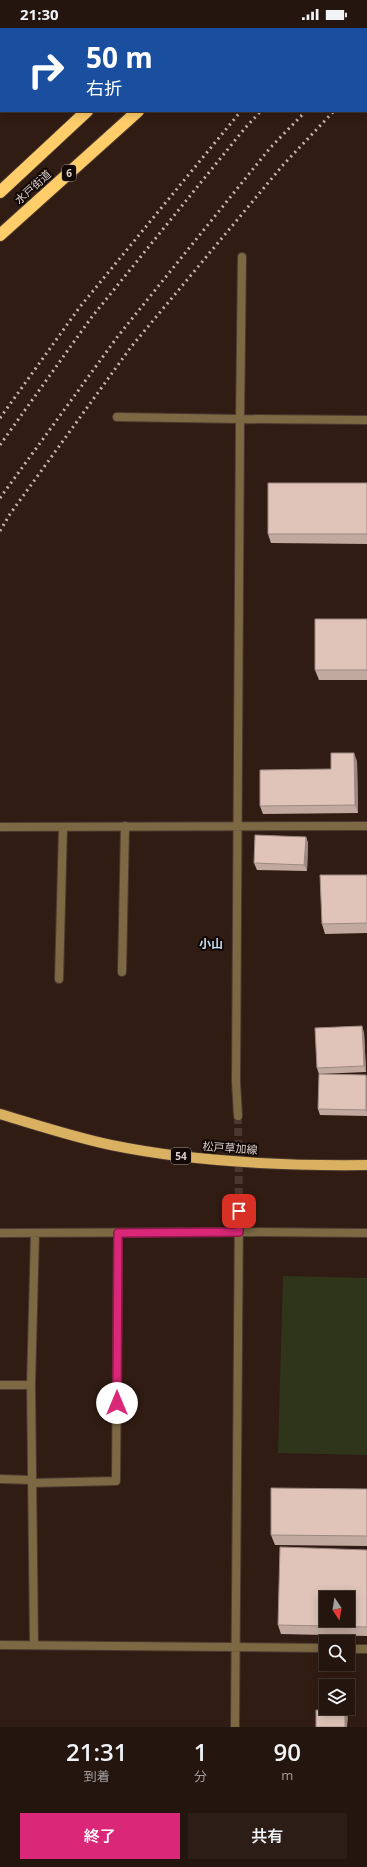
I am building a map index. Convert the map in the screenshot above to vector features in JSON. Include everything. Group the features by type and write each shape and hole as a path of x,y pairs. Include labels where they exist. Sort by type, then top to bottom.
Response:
{"highway":[{"name":"水戸街道","path":"0,192 86,112"},
{"name":"水戸街道","path":"0,235 137,112"}],"main road":[{"name":"松戸草加線","path":"0,1114 47,1129 111,1145 188,1157 256,1162 367,1165"}],"street":[{"path":"238,1116 236,1082 242,258"},
{"path":"116,417 367,420"},
{"path":"0,827 238,825 367,826"},
{"path":"122,972 125,826"},
{"path":"59,979 63,827"},
{"path":"235,1727 239,1211"},
{"path":"0,1233 367,1233"},
{"path":"34,1645 31,1385 35,1233"},
{"path":"0,1480 32,1482 116,1481 118,1233"},
{"path":"0,1385 31,1385"},
{"path":"0,1645 319,1648"},
{"path":"355,1649 367,1649"}],"green space":[{"path":"283,1276 367,1278 367,1455 278,1453"}],"building":[{"path":"268,483 367,483 367,534 268,534"},
{"path":"315,619 367,619 367,670 315,670"},
{"path":"331,753 354,753 355,805 260,806 260,770 331,769"},
{"path":"255,835 306,837 304,865 254,863"},
{"path":"320,875 367,875 367,923 322,924"},
{"path":"362,1026 364,1066 317,1068 315,1028"},
{"path":"319,1074 366,1075 366,1110 318,1109"},
{"path":"271,1488 367,1489 367,1536 271,1535"},
{"path":"280,1547 367,1550 367,1627 355,1627 355,1591 319,1591 319,1626 278,1625"},
{"path":"316,1710 319,1710 319,1715 345,1715 345,1727 316,1727"}],"tunnel":[{"path":"238,1116 239,1211"}],"railway":[{"path":"0,418 79,308 240,112"},
{"path":"0,445 91,318 245,128 260,112"},
{"path":"0,498 118,336 270,148 305,112"},
{"path":"0,531 10,514 131,347 283,165 333,112"}],"district":[{"name":"小山","path":"211,944"}],"route":[{"path":"117,1403 118,1233 239,1232 239,1211"}]}
